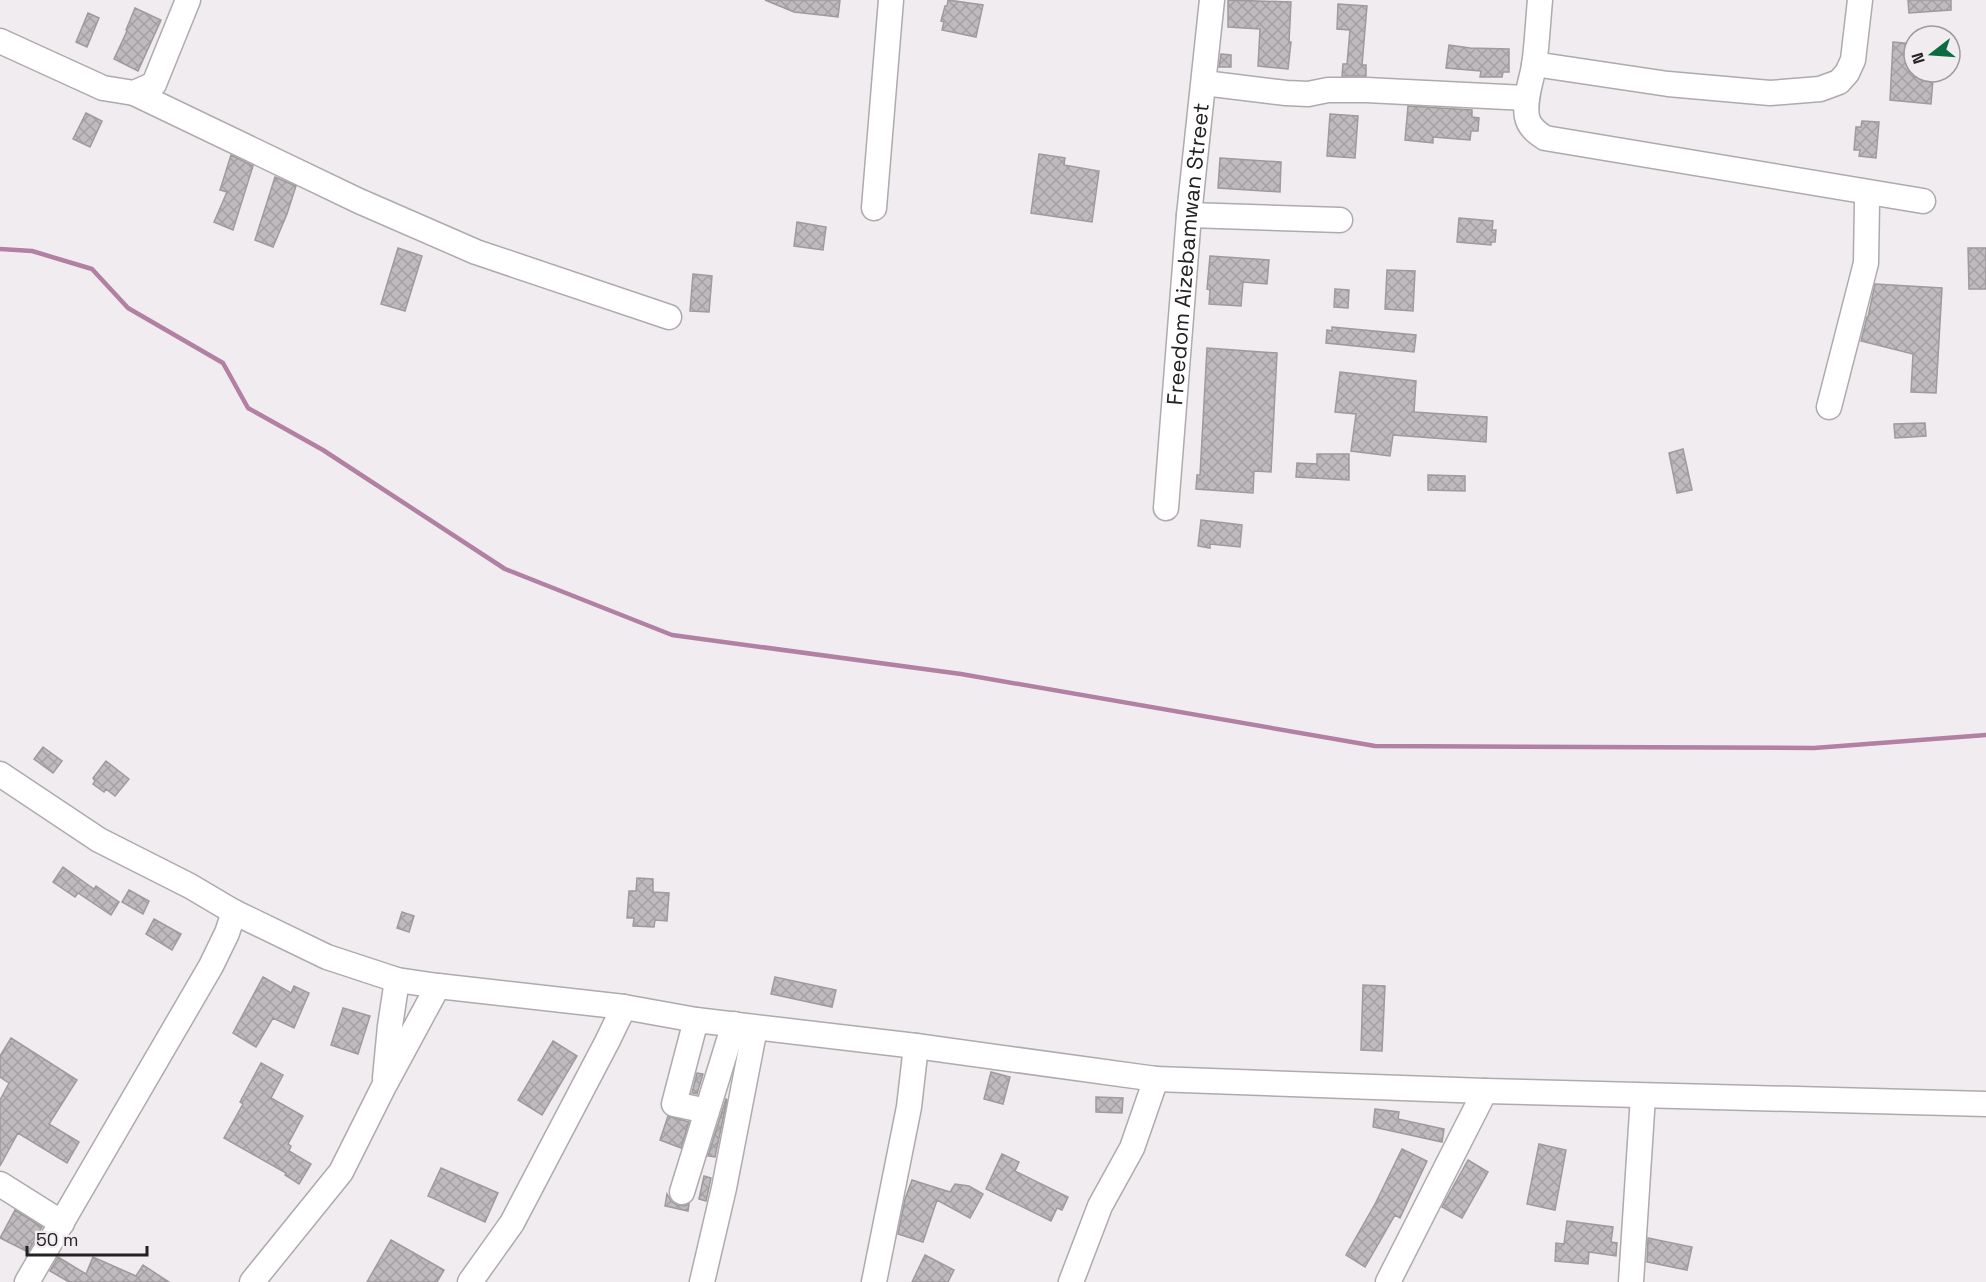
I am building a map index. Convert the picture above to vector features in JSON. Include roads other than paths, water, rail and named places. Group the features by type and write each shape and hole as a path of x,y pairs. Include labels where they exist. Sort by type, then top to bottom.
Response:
{"street":[{"path":"134,93 154,84 188,0"},
{"path":"874,208 891,0"},
{"name":"Freedom Aizebamwan Street","path":"1167,508 1189,215 1212,0"},
{"path":"1540,0 1534,63 1527,98 1527,116 1536,133 1545,138 1923,201"},
{"path":"1534,63 1668,84 1770,93 1820,89 1839,82 1847,73 1853,60 1860,0"},
{"path":"0,41 103,88 134,93 359,201 476,252 669,317"},
{"path":"1204,83 1286,93 1308,94 1328,90 1366,90 1527,98"},
{"path":"1830,407 1866,263 1867,202 1865,192"},
{"path":"1189,215 1340,219"},
{"path":"0,774 99,840 190,886 234,912 327,957 397,980 624,1007 696,1020 915,1046 1155,1079 1643,1096 1986,1104"},
{"path":"27,1282 211,966 234,912"},
{"path":"384,1086 397,980"},
{"path":"252,1282 341,1172 438,986"},
{"path":"470,1282 512,1224 624,1007"},
{"path":"696,1020 674,1104 707,1111"},
{"path":"682,1192 707,1111 744,1026"},
{"path":"702,1282 724,1188 744,1026"},
{"path":"874,1282 909,1107 915,1046"},
{"path":"1071,1282 1100,1206 1132,1148 1155,1079"},
{"path":"1388,1282 1485,1091"},
{"path":"1631,1282 1643,1096"},
{"path":"0,1184 62,1223"}],"waterway":[{"path":"0,249 32,251 92,269 128,308 223,363 248,408 323,450 505,569 672,635 961,674 1375,746 1814,748 1986,735"}]}
